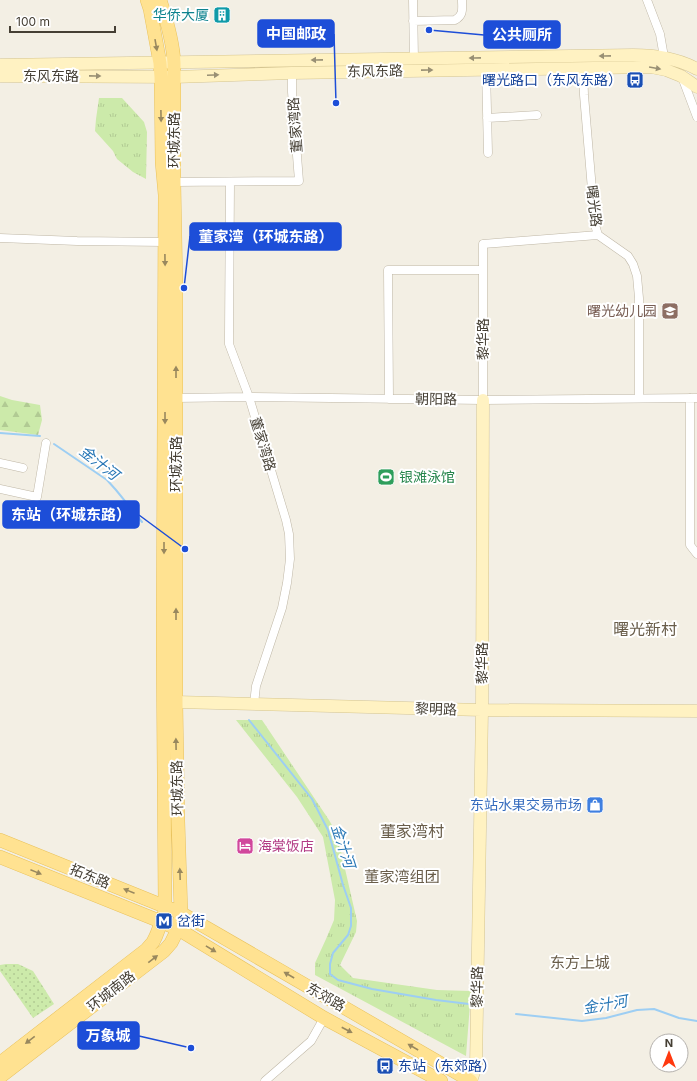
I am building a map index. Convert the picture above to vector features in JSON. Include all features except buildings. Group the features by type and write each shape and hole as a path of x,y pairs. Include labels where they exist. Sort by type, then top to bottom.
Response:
{"main road":[{"name":"环城东路","path":"147,0 160,63 168,77 174,182 176,287 176,702 181,913 178,929"},
{"name":"环城东路","path":"160,0 170,33 174,63 168,77 162,162 165,195 163,644 165,906 162,922"},
{"name":"东风东路","path":"0,65 652,55 664,57 696,68"},
{"name":"东风东路","path":"0,76 168,77 292,73 651,67 666,70 681,76 697,87"},
{"name":"黎华路","path":"471,1081 476,1066 482,710 483,400"},
{"name":"黎明路","path":"176,702 482,710 697,711"},
{"name":"拓东路","path":"0,840 181,913"},
{"name":"拓东路","path":"0,857 178,929"},
{"name":"东郊路","path":"181,913 471,1081"},
{"name":"环城南路","path":"0,1063 146,950 153,942 162,922"},
{"name":"东郊路","path":"178,929 324,1018 441,1081"},
{"name":"环城南路","path":"0,1077 164,951 172,943 178,929"}],"street":[{"path":"413,0 414,59"},
{"path":"413,21 455,20 460,17 462,11 462,0"},
{"path":"647,0 660,34 664,57"},
{"name":"曙光路","path":"583,68 595,225 598,235 628,256 634,264 637,276 639,298 639,398"},
{"path":"486,70 488,153"},
{"name":"董家湾路","path":"174,182 299,181 292,92 292,73"},
{"path":"681,76 697,117"},
{"path":"487,118 537,115"},
{"name":"董家湾路","path":"230,182 229,344 249,397 289,534 290,559 282,608 256,686 254,704"},
{"name":"黎华路","path":"483,400 483,244 598,235"},
{"path":"0,238 165,242"},
{"path":"389,399 388,270 483,270"},
{"name":"朝阳路","path":"176,398 249,397 483,400 693,398"},
{"path":"693,398 690,545 697,554"},
{"path":"0,489 37,497 46,443"},
{"path":"0,463 23,468"},
{"path":"265,1081 311,1041 317,1033 324,1018"}],"green space":[{"path":"99,98 122,98 144,122 147,132 146,179 133,172 117,159 113,151 95,131"},
{"path":"0,396 12,400 40,405 42,420 38,435 0,430"},
{"path":"236,720 262,720 337,834 357,921 356,932 340,965 353,978 437,990 471,991 466,1056 315,975 315,963 334,920 335,900 323,837 297,797"},
{"path":"18,964 33,971 54,1004 33,1018 0,971 0,965"}],"waterway":[{"name":"金汁河","path":"0,433 40,436"},
{"name":"金汁河","path":"54,444 107,480 142,522"},
{"name":"金汁河","path":"249,720 312,799 328,830 351,908 351,926 348,935 333,953 330,964 330,974 338,980 372,989 469,1004"},
{"name":"金汁河","path":"516,1014 582,1021 606,1018 637,1010 654,1009 679,1018 697,1021"}],"place":[{"name":"华侨大厦","path":"222,15"},
{"name":"公共厕所","path":"429,30"},
{"name":"曙光路口（东风东路）","path":"635,80"},
{"name":"中国邮政","path":"336,103"},
{"name":"董家湾（环城东路）","path":"184,288"},
{"name":"曙光幼儿园","path":"670,311"},
{"name":"银滩泳馆","path":"386,477"},
{"name":"东站（环城东路）","path":"185,549"},
{"name":"东站水果交易市场","path":"595,805"},
{"name":"海棠饭店","path":"245,846"},
{"name":"岔街","path":"164,921"},
{"name":"万象城","path":"191,1048"},
{"name":"东站（东郊路）","path":"385,1066"}],"district":[{"name":"曙光新村","path":"645,629"},
{"name":"董家湾村","path":"412,831"},
{"name":"董家湾组团","path":"402,877"},
{"name":"东方上城","path":"580,963"}]}
